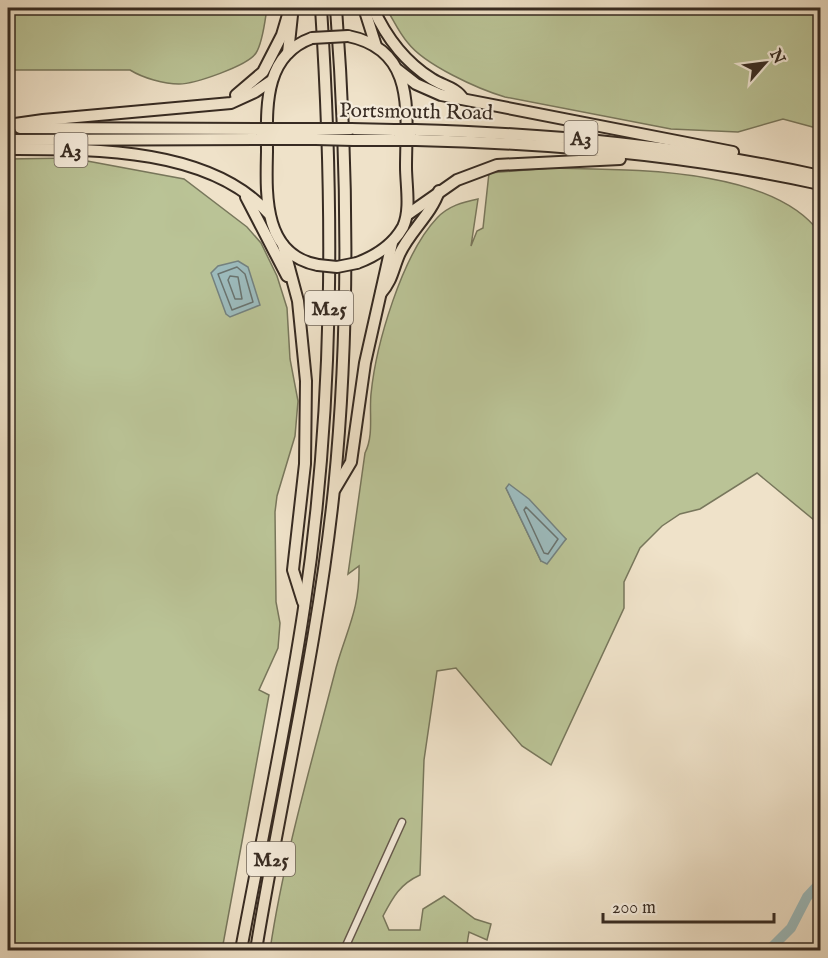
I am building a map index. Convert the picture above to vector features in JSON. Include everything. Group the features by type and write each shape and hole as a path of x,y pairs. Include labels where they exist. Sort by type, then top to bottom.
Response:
{"highway":[{"path":"290,8 292,34 288,53 270,81 266,99 268,213 283,245 298,301"},
{"path":"231,103 263,72 282,34 290,8"},
{"name":"M25","path":"241,951 304,608 320,465 331,245 328,123 321,8"},
{"name":"M25","path":"255,951 274,837 298,725 334,492 346,243 346,158 336,8"},
{"path":"364,8 376,46"},
{"path":"373,8 388,37 403,56 430,78 459,92 464,99"},
{"path":"283,245 299,257 318,265 337,267 357,263 371,257 392,242 403,226 406,215 406,101 398,70 391,60 376,46 348,36 312,38 288,53"},
{"name":"A3","path":"398,70 424,89 464,99 730,149 746,160"},
{"name":"A3","path":"8,127 231,103 255,92 270,81"},
{"name":"Portsmouth Road","path":"8,127 256,134"},
{"name":"Portsmouth Road","path":"8,140 256,134 506,133 608,141 746,160 820,176"},
{"name":"Portsmouth Road","path":"415,135 537,144 656,158 748,170 820,184"},
{"name":"A3","path":"8,149 65,149 134,156 206,170 242,190 268,213"},
{"name":"A3","path":"406,215 439,191 468,174 507,163 656,158"},
{"name":"M25","path":"242,190 262,223 284,267 289,286 298,301 307,417 304,485 293,570 304,608"},
{"name":"M25","path":"381,293 390,283 400,252 422,218 435,203 439,191"},
{"name":"M25","path":"334,492 351,462 365,363 392,242"}],"street":[{"path":"344,951 402,822"}],"green space":[{"path":"8,8 267,8 260,43 251,58 220,73 179,84 154,80 130,70 8,70"},
{"path":"386,8 820,8 820,129 783,119 738,132 671,129 505,97 467,82 427,60 405,39"},
{"path":"71,158 184,179 247,227 261,243 277,276 287,308 290,359 298,401 295,436 277,496 275,512 276,602 280,623 278,648 259,690 269,695 222,950 8,950 8,159"},
{"path":"551,168 657,172 696,176 768,195 797,211 820,233 820,525 757,473 700,509 680,514 662,526 640,548 624,582 624,608 551,765 522,746 456,668 437,671 424,760 420,875 398,892 383,916 389,930 420,930 423,909 444,896 475,919 491,924 487,940 469,932 466,950 270,950 299,809 357,595 359,566 348,574 371,424 371,394 378,351 385,326 402,277 424,234 446,210 478,199 471,246 477,231 483,228 489,173","holes":["506,488 566,539 541,561"]}],"water":[{"path":"238,261 248,267 260,305 230,317 226,314 211,273 218,266"},
{"path":"509,484 529,499 566,539 547,564 541,561 506,488"}],"waterway":[{"path":"769,950 791,928 807,897 820,883"}]}
